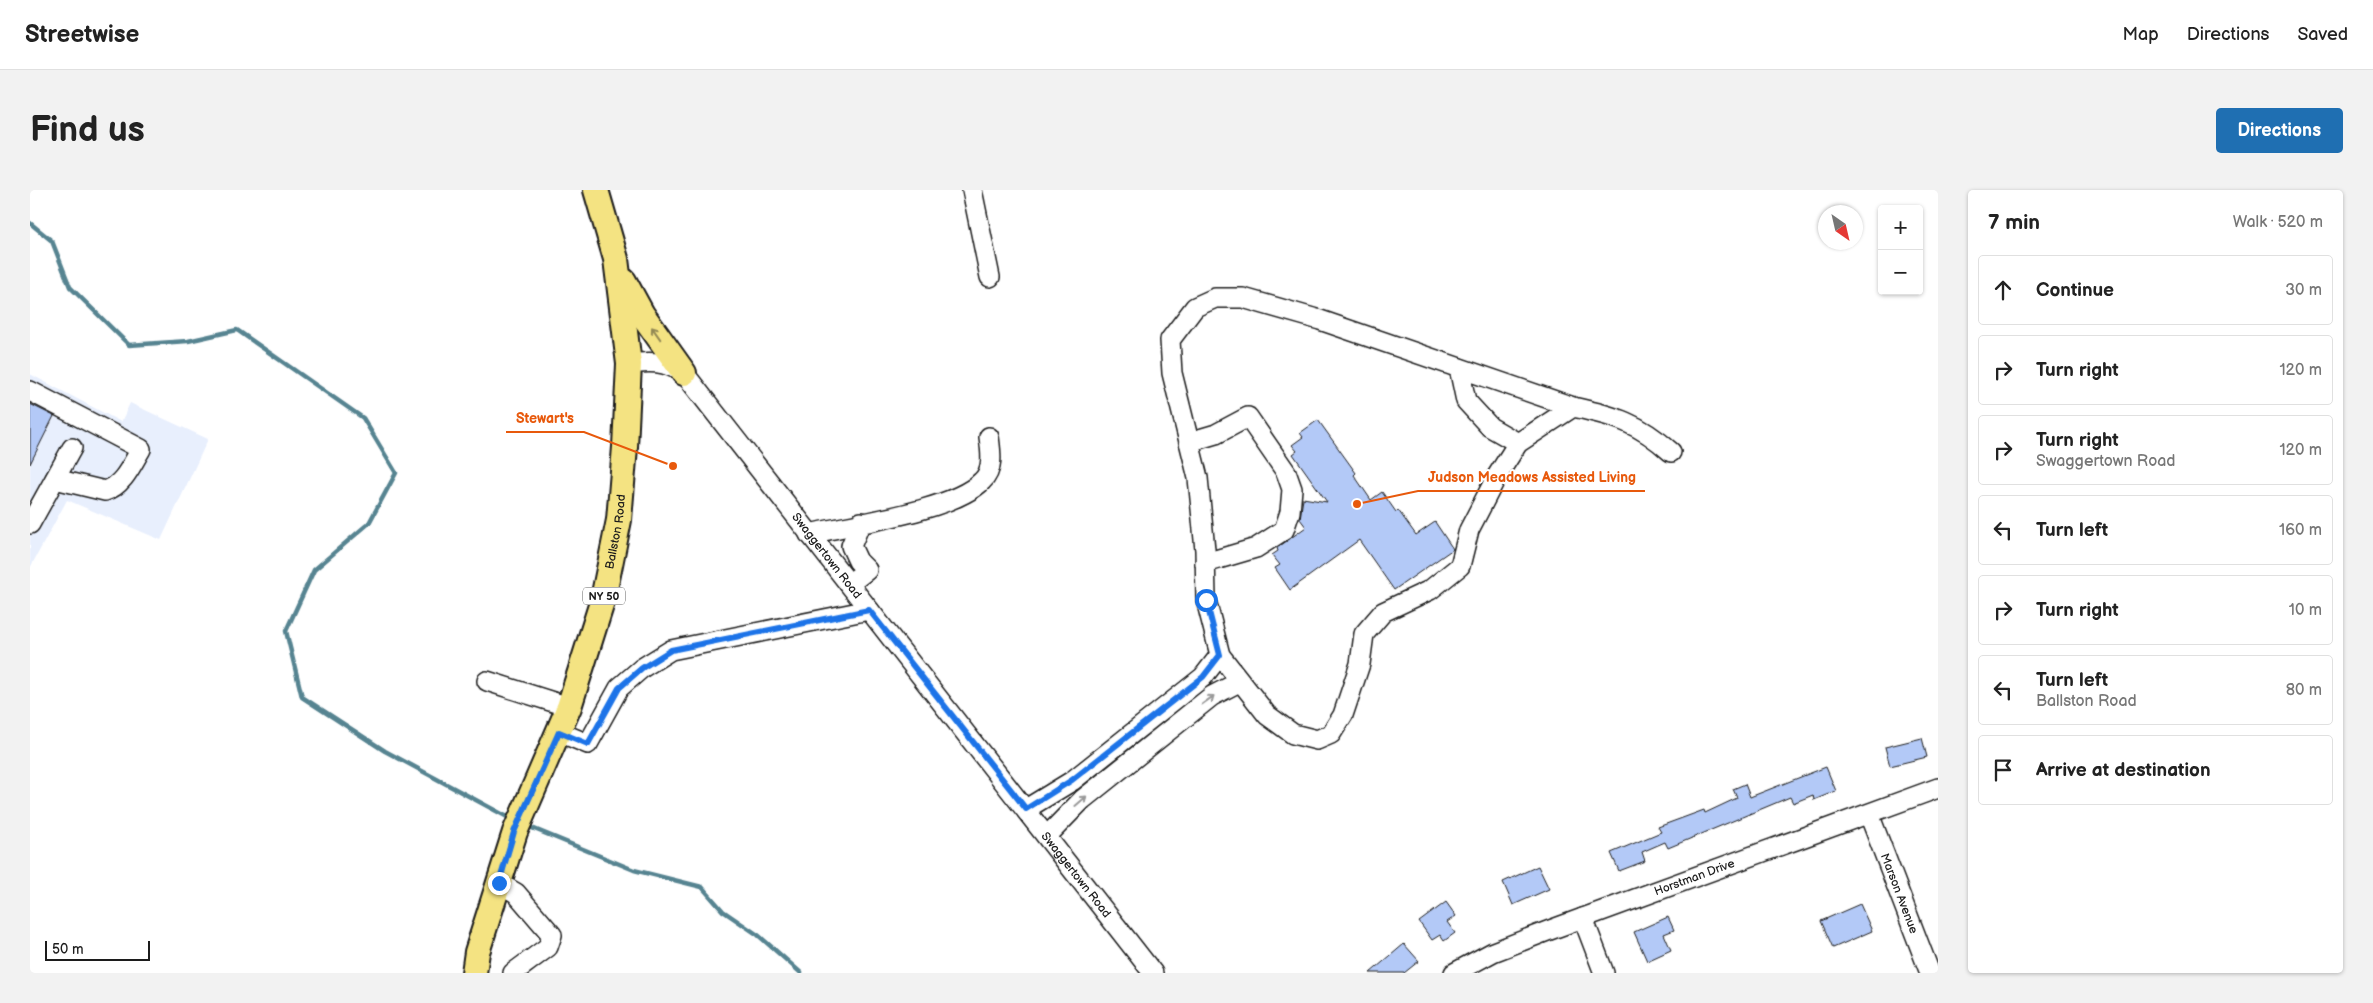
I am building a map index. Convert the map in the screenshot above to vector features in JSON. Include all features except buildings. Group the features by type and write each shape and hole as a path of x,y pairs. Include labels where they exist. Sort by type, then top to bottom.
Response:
{"main road":[{"name":"Ballston Road","path":"474,973 477,952 519,822 569,707 603,600 619,520 629,364 616,259 596,190"},
{"path":"616,259 628,291 684,373"}],"street":[{"path":"972,190 990,277"},
{"path":"1573,407 1518,443 1497,476 1469,530 1460,566 1430,590 1383,612 1364,634 1360,664 1343,715 1331,734 1317,740 1293,734 1267,715 1220,655 1206,600 1198,478 1172,374 1170,340 1194,307 1215,298 1243,298 1320,320 1573,407 1610,415 1650,434 1671,452"},
{"name":"Swaggertown Road","path":"629,364 642,362 668,363 684,373 1153,973"},
{"path":"1459,368 1466,401 1490,427 1518,443"},
{"path":"30,391 141,449 121,481 105,492 55,478"},
{"path":"1189,442 1216,434 1248,417 1286,472 1292,488 1290,512 1284,530 1256,548 1205,563"},
{"path":"809,534 931,507 959,496 983,481 989,469 992,455 988,437"},
{"path":"30,524 72,448"},
{"path":"848,584 867,570 858,561 851,546 861,522"},
{"path":"559,732 588,744 619,688 642,668 671,650 869,610"},
{"path":"1026,809 1072,780 1203,677 1220,655"},
{"path":"486,681 569,707"},
{"path":"1047,836 1082,800 1212,696 1240,682"},
{"name":"Horstman Drive","path":"1454,973 1493,952 1938,788"},
{"name":"Marson Avenue","path":"1869,814 1930,973"},
{"path":"499,883 516,893 552,934 548,947 514,973"},
{"path":"1583,918 1604,973"}],"shaded area":[{"path":"30,374 121,422 130,403 208,439 161,540 67,500 30,568"}],"waterway":[{"path":"30,223 52,241 70,287 129,345 188,341 237,330 363,418 396,473 369,523 314,570 286,631 302,697 385,751 513,820"},
{"path":"527,826 634,870 702,887 723,911 758,935 801,973"}],"place":[{"name":"Stewart's","path":"673,466"},
{"name":"Judson Meadows Assisted Living","path":"1357,504"}],"route":[{"path":"499,883 514,832 559,732 588,744 619,688 642,668 671,650 869,610 1026,809 1072,780 1203,677 1220,655 1206,600"}]}
